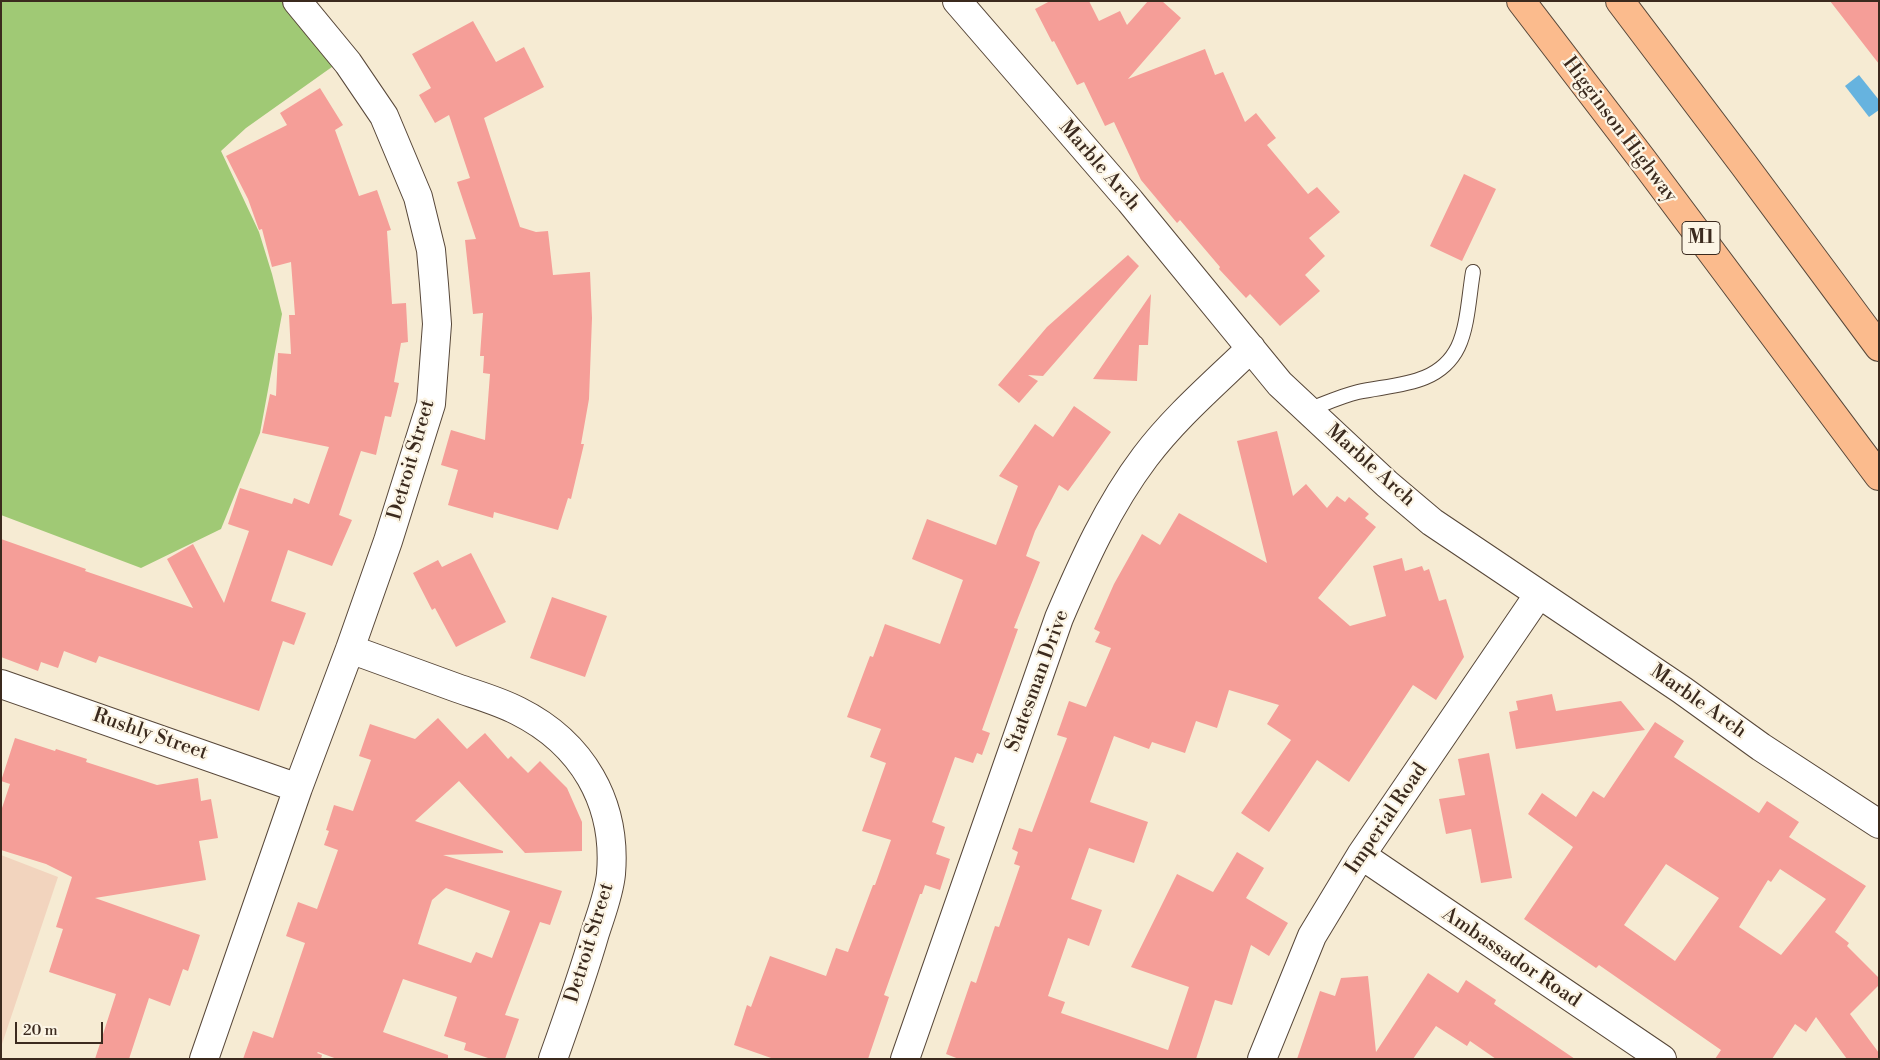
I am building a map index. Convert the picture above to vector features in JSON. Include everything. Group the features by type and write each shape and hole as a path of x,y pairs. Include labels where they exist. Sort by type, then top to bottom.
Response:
{"highway":[{"name":"Higginson Highway","path":"1521,1 1642,159 1879,476"},
{"path":"1620,1 1879,347"}],"street":[{"name":"Detroit Street","path":"204,1059 298,788 388,540 431,404 437,324 431,250 418,197 384,116 348,63 297,1"},
{"name":"Marble Arch","path":"956,1 1130,201 1280,384 1387,484 1432,522 1879,824"},
{"name":"Statesman Drive","path":"905,1059 1059,618 1081,566 1118,497 1145,456 1180,418 1251,348"},
{"name":"Imperial Road","path":"1262,1059 1312,936 1361,856 1539,594"},
{"name":"Detroit Street","path":"350,649 517,710 546,727 561,739 585,768 596,788 606,810 610,828 611,876 583,974 553,1059"},
{"name":"Rushly Street","path":"1,684 298,788"},
{"name":"Ambassador Road","path":"1361,856 1662,1059"}],"lane":[{"path":"1308,410 1357,392 1416,382 1442,368 1457,348 1462,334 1473,272"}],"shaded area":[{"path":"1,855 58,877 1,1047"}],"green space":[{"path":"1,1 298,1 346,57 246,128 221,151 259,232 282,314 260,433 221,529 141,568 1,515"}],"water":[{"path":"1859,75 1879,100 1879,110 1869,117 1845,86"}],"building":[{"path":"1050,1 1089,1 1099,21 1120,11 1127,25 1148,1 1162,1 1181,18 1128,79 1205,49 1215,75 1223,72 1245,122 1256,113 1276,138 1267,145 1308,194 1317,187 1340,212 1309,238 1325,256 1305,275 1320,291 1280,326 1250,294 1246,298 1219,269 1220,267 1180,220 1177,223 1141,180 1114,122 1105,126 1084,82 1077,85 1035,9"},
{"path":"1830,1 1879,1 1879,64"},
{"path":"473,21 496,62 524,47 544,87 484,118 520,227 536,232 548,231 553,275 590,272 592,318 589,399 581,444 584,444 571,499 568,498 558,530 494,512 493,518 448,505 458,470 441,465 451,430 485,440 490,374 483,373 484,356 480,356 483,313 473,314 465,240 476,239 457,182 470,178 449,115 435,123 419,95 431,88 412,54"},
{"path":"320,88 343,125 335,130 359,196 377,190 391,230 387,231 392,304 406,303 408,342 401,343 394,382 399,383 391,417 385,416 376,455 361,451 339,515 352,520 332,566 288,550 271,601 306,613 294,645 283,641 259,711 99,656 96,663 64,651 58,668 41,662 38,671 1,657 1,539 86,569 85,571 193,608 167,559 193,544 224,603 249,531 228,524 240,488 292,504 294,498 309,504 329,447 262,433 270,394 276,396 278,353 291,354 289,315 295,315 291,262 272,267 262,229 259,230 248,199 226,156 287,125 280,113"},
{"path":"1464,174 1496,189 1462,261 1430,246"},
{"path":"1128,255 1139,266 1043,376 1028,375 1038,381 1019,403 998,385 1047,327"},
{"path":"1151,294 1148,345 1139,345 1137,381 1093,379"},
{"path":"1074,406 1111,432 1068,491 1059,485 1035,531 1026,556 1040,562 1014,628 1018,629 982,730 990,733 982,755 977,753 973,763 955,757 932,822 945,827 936,854 950,859 940,890 925,885 922,894 920,894 884,995 889,997 868,1059 774,1059 734,1045 747,1005 751,1007 770,956 826,976 836,948 848,952 873,885 875,885 891,840 862,831 886,763 870,757 881,729 847,717 870,656 873,657 885,624 940,644 963,580 912,559 927,519 996,545 1018,486 999,476 1035,424 1053,437"},
{"path":"1277,431 1293,496 1306,484 1327,508 1337,496 1345,502 1349,497 1369,514 1365,518 1376,527 1318,598 1350,626 1386,616 1373,566 1402,558 1405,571 1422,566 1424,571 1429,569 1439,601 1446,599 1464,657 1436,700 1413,685 1349,782 1317,760 1269,832 1241,813 1291,740 1267,724 1279,705 1229,690 1217,728 1196,721 1185,753 1152,742 1149,749 1114,736 1090,802 1148,822 1134,863 1089,848 1071,899 1102,910 1089,946 1068,938 1048,996 1065,1002 1061,1013 1168,1050 1189,987 1131,967 1177,874 1213,892 1237,852 1264,868 1246,898 1288,923 1269,956 1251,945 1232,1005 1215,1000 1196,1059 959,1059 946,1054 971,981 976,983 995,926 999,927 1020,866 1014,864 1018,852 1012,849 1019,828 1032,832 1067,738 1057,735 1069,701 1086,707 1111,648 1095,642 1100,632 1094,629 1114,584 1142,534 1160,545 1179,513 1267,563 1237,441"},
{"path":"471,553 506,622 456,647 435,608 432,610 413,573 438,560 442,567"},
{"path":"552,597 607,616 585,677 530,658"},
{"path":"1552,694 1556,711 1621,701 1645,730 1516,749 1509,712 1518,710 1516,701"},
{"path":"438,718 467,749 485,733 508,759 511,756 528,773 540,761 567,788 582,822 582,851 525,853 459,781 415,821 503,851 503,853 443,855 562,891 550,925 540,922 505,1015 519,1019 505,1059 491,1059 464,1050 466,1043 444,1036 457,997 403,979 383,1032 448,1055 448,1059 337,1059 318,1052 322,1055 321,1059 243,1059 253,1031 273,1038 305,943 286,936 298,902 317,909 338,850 324,845 329,831 326,830 334,805 353,811 371,760 359,756 370,724 415,739","holes":["446,888 510,911 492,958 476,952 471,963 418,944 432,900"]},
{"path":"1655,722 1684,741 1674,757 1759,813 1767,801 1799,822 1789,837 1866,886 1835,932 1849,943 1847,946 1879,978 1879,985 1850,1014 1879,1053 1879,1059 1847,1059 1816,1017 1806,1032 1795,1024 1772,1059 1715,1059 1721,1050 1599,965 1596,968 1524,919 1573,847 1528,814 1542,793 1576,817 1593,791 1604,798","holes":["1666,864 1719,898 1675,961 1624,925","1780,869 1826,899 1781,955 1739,927 1768,880 1771,882"]},
{"path":"15,738 87,759 86,762 157,785 198,778 201,801 211,799 218,838 199,841 206,880 95,898 200,935 188,971 183,969 170,1006 149,998 129,1059 95,1059 116,994 49,972 63,929 56,927 72,877 46,864 1,850 1,811 10,784 1,781"},
{"path":"1489,753 1512,878 1481,883 1471,829 1446,834 1439,799 1465,795 1458,759"},
{"path":"1428,973 1458,993 1466,980 1496,1000 1494,1004 1575,1059 1496,1059 1470,1041 1467,1046 1436,1026 1413,1059 1297,1059 1320,991 1335,996 1341,978 1368,976 1376,1052"}]}
